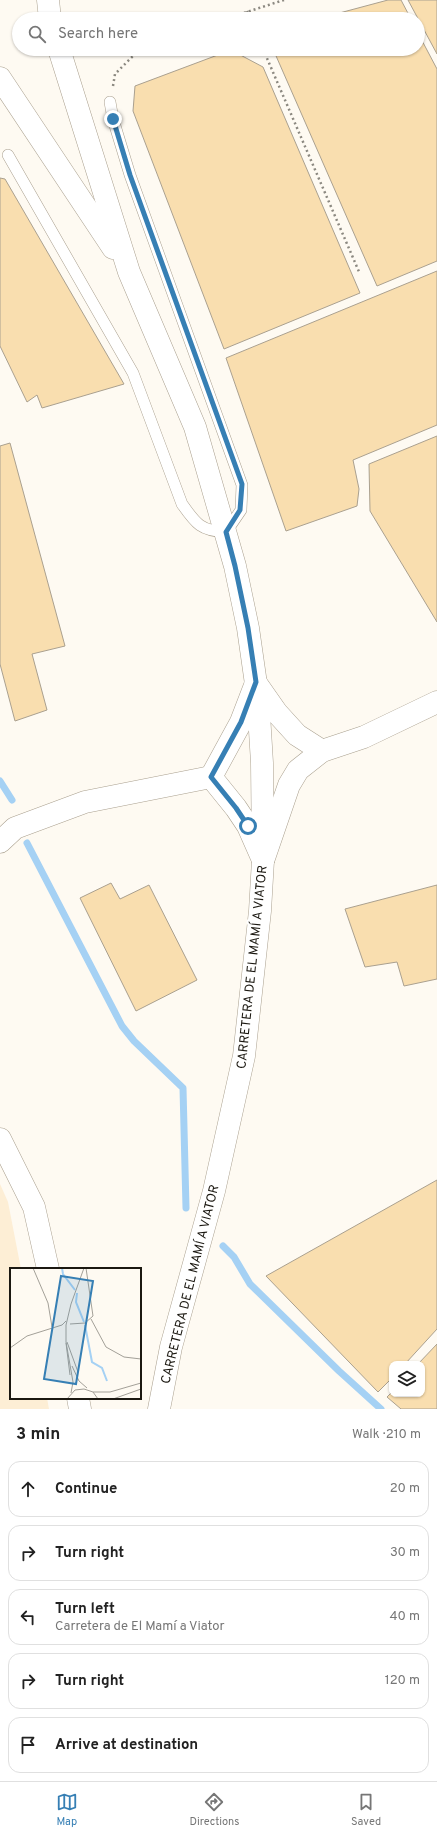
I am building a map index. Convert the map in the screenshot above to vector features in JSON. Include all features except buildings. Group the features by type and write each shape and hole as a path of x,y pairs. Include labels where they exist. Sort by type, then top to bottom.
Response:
{"street":[{"path":"48,0 49,12"},
{"path":"61,56 129,272"},
{"path":"0,78 129,272"},
{"name":"CARRETERA DE EL MAMÍ A VIATOR","path":"129,272 194,427 226,532 248,628 256,682 262,763 263,860 260,911 244,1056 214,1191 171,1347 159,1409"},
{"path":"256,682 277,713 297,735 322,751"},
{"path":"211,777 241,722 256,682"},
{"path":"263,860 289,784 298,770 322,751 364,737 437,702"},
{"path":"0,842 16,828 85,802 211,777"},
{"path":"211,777 236,808 248,826 263,860"},
{"path":"0,1139 34,1207 48,1268"},
{"path":"78,1399 80,1409"}],"lane":[{"path":"8,156 133,373 182,504 194,522 210,531 226,532 240,510 242,484 130,175 113,119 110,102"}],"path":[{"path":"247,11 284,0"},
{"path":"110,102 115,74 132,56"},
{"path":"267,56 360,274"}],"shaded area":[{"path":"0,1184 8,1202 21,1268 10,1268 10,1399 47,1399 49,1409 0,1409"}],"waterway":[{"path":"0,781 12,800"},
{"path":"27,843 122,1026 134,1041 183,1088 186,1208"},
{"path":"223,1246 234,1257 250,1284 339,1371 381,1409"}],"route":[{"path":"113,119 130,175 242,484 240,510 226,532 248,628 256,682 241,722 211,777 236,808 248,826"}]}
